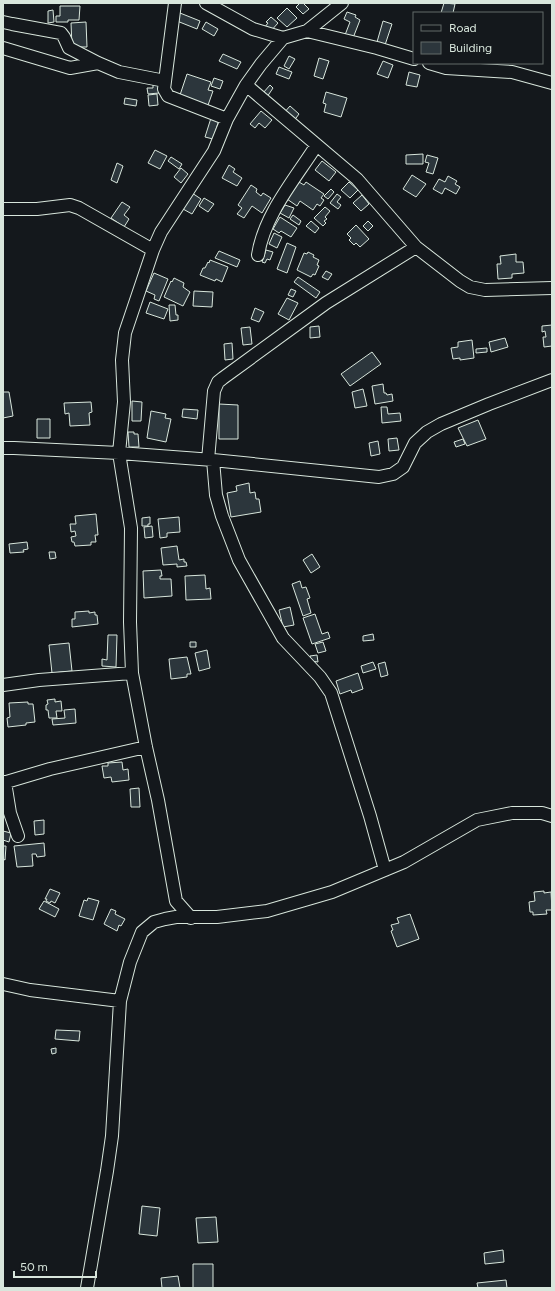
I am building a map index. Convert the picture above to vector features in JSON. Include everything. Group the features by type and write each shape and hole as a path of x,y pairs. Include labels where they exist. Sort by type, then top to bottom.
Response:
{"street":[{"path":"175,3 164,89 168,96 227,120"},
{"path":"206,3 253,29 283,38 307,31 342,3"},
{"path":"3,22 61,32 69,48 98,63 119,72 165,81"},
{"path":"307,31 413,59"},
{"path":"191,918 176,901 158,800 132,673 130,622 131,528 119,453 124,402 122,360 126,333 153,250 161,232 214,151 227,120 246,85 261,64 283,38"},
{"path":"3,48 70,68 98,63"},
{"path":"432,64 446,68 512,72 552,83"},
{"path":"246,85 316,146 357,179 416,246 470,287 485,290 552,288"},
{"path":"258,255 260,241 267,224 316,146"},
{"path":"3,209 37,209 70,205 79,208 153,250"},
{"path":"385,870 370,816 331,693 320,678 283,638 239,560 222,516 216,495 211,460 214,391 218,382 259,350 287,332 326,303 416,246"},
{"path":"3,448 119,453 211,460 379,477 393,474 403,467 415,443 427,432 489,404 552,380"},
{"path":"3,685 39,680 132,673"},
{"path":"18,836 10,812 4,782 50,769 146,747"},
{"path":"154,922 176,917 217,917 267,911 332,892 404,862 477,820 512,813 542,813 552,816"},
{"path":"86,1288 112,1136 120,1001 130,962 142,932 176,901"},
{"path":"3,984 30,990 93,999 120,1001"}],"building":[{"path":"300,3 303,3 309,9 303,14 296,7"},
{"path":"444,3 455,4 453,12 441,12"},
{"path":"60,6 80,6 79,20 56,22 56,16 60,16"},
{"path":"287,8 297,18 287,27 277,18"},
{"path":"53,10 54,22 48,23 48,11"},
{"path":"347,12 356,15 355,17 360,20 353,38 345,35 350,22 344,19"},
{"path":"180,13 200,21 197,29 177,21"},
{"path":"271,17 278,23 270,32 264,28 268,23 266,22"},
{"path":"383,21 392,24 385,45 377,42"},
{"path":"86,22 87,47 72,47 71,23"},
{"path":"206,22 218,29 214,36 202,29"},
{"path":"223,54 241,62 237,69 219,61"},
{"path":"289,56 295,59 289,69 284,66"},
{"path":"319,58 329,61 323,79 314,76"},
{"path":"383,61 393,65 388,78 377,74"},
{"path":"279,67 292,72 289,79 276,74"},
{"path":"409,72 420,75 417,87 406,85"},
{"path":"187,74 211,82 208,90 213,91 207,108 179,98"},
{"path":"214,78 223,81 220,89 211,86"},
{"path":"158,83 159,93 148,94 147,88 153,88 153,84"},
{"path":"270,85 273,88 267,97 263,93"},
{"path":"326,92 347,98 341,117 324,112 326,104 323,103"},
{"path":"157,94 158,105 149,106 148,95"},
{"path":"125,98 137,100 136,106 124,104"},
{"path":"290,106 299,114 293,122 283,114"},
{"path":"261,111 272,120 265,128 259,123 255,128 250,124"},
{"path":"211,118 219,120 213,139 205,137"},
{"path":"155,150 167,156 160,169 148,163"},
{"path":"423,154 423,164 406,164 406,155"},
{"path":"427,155 438,158 433,174 426,172 429,163 425,162"},
{"path":"171,157 182,164 179,169 168,161"},
{"path":"322,161 336,172 329,181 315,170"},
{"path":"117,163 123,166 117,183 111,180"},
{"path":"229,165 235,169 233,172 242,178 237,186 222,178"},
{"path":"181,168 188,174 181,183 174,177"},
{"path":"412,175 426,184 416,197 403,189"},
{"path":"448,176 457,181 455,184 460,187 456,194 445,188 442,194 433,189 439,179 445,182"},
{"path":"299,182 304,185 306,182 324,194 321,198 324,200 320,206 317,204 313,210 300,201 297,206 287,199"},
{"path":"349,182 358,190 350,198 341,190"},
{"path":"251,185 257,189 256,192 261,196 263,193 271,198 262,213 252,206 244,218 237,214 242,208 238,205"},
{"path":"331,189 334,192 328,199 324,196"},
{"path":"192,193 201,199 192,214 183,209"},
{"path":"337,194 341,197 337,202 341,205 338,209 330,203"},
{"path":"362,195 369,204 361,211 353,203"},
{"path":"204,198 214,204 208,212 199,206"},
{"path":"122,202 130,207 124,215 129,219 124,227 111,218"},
{"path":"285,205 294,208 289,218 280,213"},
{"path":"325,207 330,211 325,217 327,219 324,221 326,223 323,226 314,218"},
{"path":"293,215 301,221 299,225 290,219"},
{"path":"280,217 297,228 291,237 281,231 279,233 273,229"},
{"path":"311,221 319,228 315,233 306,226"},
{"path":"368,221 373,226 368,231 363,226"},
{"path":"356,225 369,239 360,247 356,243 354,245 349,240 351,238 347,234"},
{"path":"274,233 282,237 277,248 269,244"},
{"path":"287,243 296,247 287,273 277,269"},
{"path":"266,250 273,252 270,260 267,259 265,263 262,262"},
{"path":"219,251 240,260 237,267 215,258"},
{"path":"308,252 319,260 317,265 319,266 315,275 313,274 311,277 297,270 304,253 307,254"},
{"path":"516,254 516,262 523,262 524,273 512,274 512,278 498,279 497,264 501,264 500,256"},
{"path":"210,260 228,267 222,282 200,275 203,268 205,268"},
{"path":"326,271 332,274 328,280 322,277"},
{"path":"154,273 168,279 159,301 154,299 155,295 146,291"},
{"path":"298,277 320,292 316,298 294,282"},
{"path":"174,278 184,283 183,287 190,292 183,306 164,297 171,281 172,282"},
{"path":"291,289 296,291 293,297 288,295"},
{"path":"194,291 213,292 212,307 193,306"},
{"path":"287,298 298,303 289,320 278,314"},
{"path":"150,302 168,309 164,319 146,313"},
{"path":"169,305 175,305 178,320 170,321"},
{"path":"255,308 264,312 259,322 251,319"},
{"path":"552,325 552,346 544,347 543,337 546,337 545,331 542,332 542,326"},
{"path":"319,326 320,337 310,338 310,327"},
{"path":"250,327 252,344 243,345 241,328"},
{"path":"505,338 508,347 491,352 489,342"},
{"path":"472,340 474,358 460,360 460,358 453,359 451,348 458,347 458,342"},
{"path":"232,343 233,359 225,360 224,344"},
{"path":"487,348 487,352 476,353 476,349"},
{"path":"372,352 381,364 350,386 341,374"},
{"path":"383,384 384,393 387,395 392,394 393,401 375,404 372,386"},
{"path":"363,389 367,406 355,408 352,392"},
{"path":"3,392 9,392 13,416 3,418"},
{"path":"132,401 142,402 141,421 132,421"},
{"path":"91,402 92,412 89,413 90,425 70,426 69,413 65,414 64,403"},
{"path":"219,404 238,405 238,439 219,439"},
{"path":"381,407 387,407 388,414 400,413 401,421 382,423"},
{"path":"183,409 198,410 197,419 182,417"},
{"path":"151,411 166,414 165,418 171,419 166,442 147,438"},
{"path":"37,419 50,419 50,438 37,438"},
{"path":"478,420 486,439 467,446 458,428"},
{"path":"128,432 138,434 139,447 129,447"},
{"path":"397,438 399,450 389,451 388,439"},
{"path":"463,439 465,444 456,447 454,442"},
{"path":"378,441 380,454 371,456 369,443"},
{"path":"249,483 250,493 255,492 256,499 259,499 261,512 231,517 227,493 237,491 236,486"},
{"path":"96,514 98,535 95,535 96,542 91,542 91,545 75,546 71,537 76,536 75,531 71,532 70,524 76,524 75,516"},
{"path":"150,517 150,524 148,524 148,526 142,526 142,518"},
{"path":"179,517 180,532 167,533 167,537 160,538 158,519"},
{"path":"152,526 153,537 145,538 144,527"},
{"path":"27,542 28,549 23,550 24,552 10,553 9,544"},
{"path":"177,546 179,560 184,559 187,566 177,567 177,564 163,565 161,548"},
{"path":"49,552 55,552 56,558 50,559"},
{"path":"312,554 320,567 311,573 303,560"},
{"path":"161,570 162,576 160,576 160,579 171,579 172,596 144,598 143,571"},
{"path":"205,575 206,589 210,588 211,599 186,600 185,576"},
{"path":"300,581 302,588 306,587 310,598 307,599 311,613 303,616 292,584"},
{"path":"290,607 294,625 283,627 279,610"},
{"path":"89,611 89,613 95,612 95,615 97,615 98,624 72,627 72,619 75,619 75,612"},
{"path":"315,614 322,634 328,632 330,638 312,644 303,618"},
{"path":"373,634 374,640 363,641 363,636"},
{"path":"108,635 117,635 116,667 102,666 102,659 107,660"},
{"path":"190,642 196,642 196,647 190,647"},
{"path":"323,642 326,651 318,653 315,644"},
{"path":"69,643 72,671 52,673 49,645"},
{"path":"207,650 210,668 199,671 195,653"},
{"path":"317,655 318,662 311,661 310,656"},
{"path":"187,657 191,674 187,674 187,677 171,679 169,659"},
{"path":"373,662 376,669 363,673 361,666"},
{"path":"385,662 388,675 381,677 378,664"},
{"path":"358,673 363,689 352,693 351,690 340,694 336,681"},
{"path":"55,699 55,702 61,701 62,711 56,711 57,718 49,718 48,710 46,710 46,705 48,704 47,700"},
{"path":"28,702 28,704 33,704 35,722 26,723 26,725 8,727 7,718 10,717 9,703"},
{"path":"75,709 76,723 53,725 52,719 65,718 64,710"},
{"path":"122,762 123,770 128,769 129,780 112,782 111,777 104,778 102,766 108,766 108,763"},
{"path":"139,788 140,807 131,807 130,789"},
{"path":"44,820 44,834 35,835 34,821"},
{"path":"3,831 11,833 9,842 3,840"},
{"path":"44,843 45,856 37,857 36,854 32,854 33,866 17,867 14,846"},
{"path":"3,846 6,846 5,860 3,859"},
{"path":"50,889 60,893 55,903 51,901 50,903 46,901 47,899 45,899"},
{"path":"544,891 544,893 551,892 552,910 546,910 547,914 533,915 533,912 530,912 529,902 535,901 534,892"},
{"path":"88,898 99,901 93,920 79,916 84,900 87,901"},
{"path":"44,901 59,909 55,917 39,909"},
{"path":"111,909 116,911 115,914 125,919 121,926 119,925 117,931 104,924"},
{"path":"410,914 419,939 397,947 391,931 393,930 391,925 399,923 397,918"},
{"path":"56,1030 80,1031 79,1041 55,1039"},
{"path":"56,1048 56,1053 52,1054 51,1049"},
{"path":"142,1206 160,1208 157,1236 139,1234"},
{"path":"216,1217 218,1242 198,1243 196,1218"},
{"path":"503,1250 504,1262 485,1264 484,1253"},
{"path":"193,1264 213,1264 213,1288 193,1288"},
{"path":"178,1276 180,1288 162,1288 161,1278"},
{"path":"506,1280 507,1288 478,1288 477,1283"}]}
